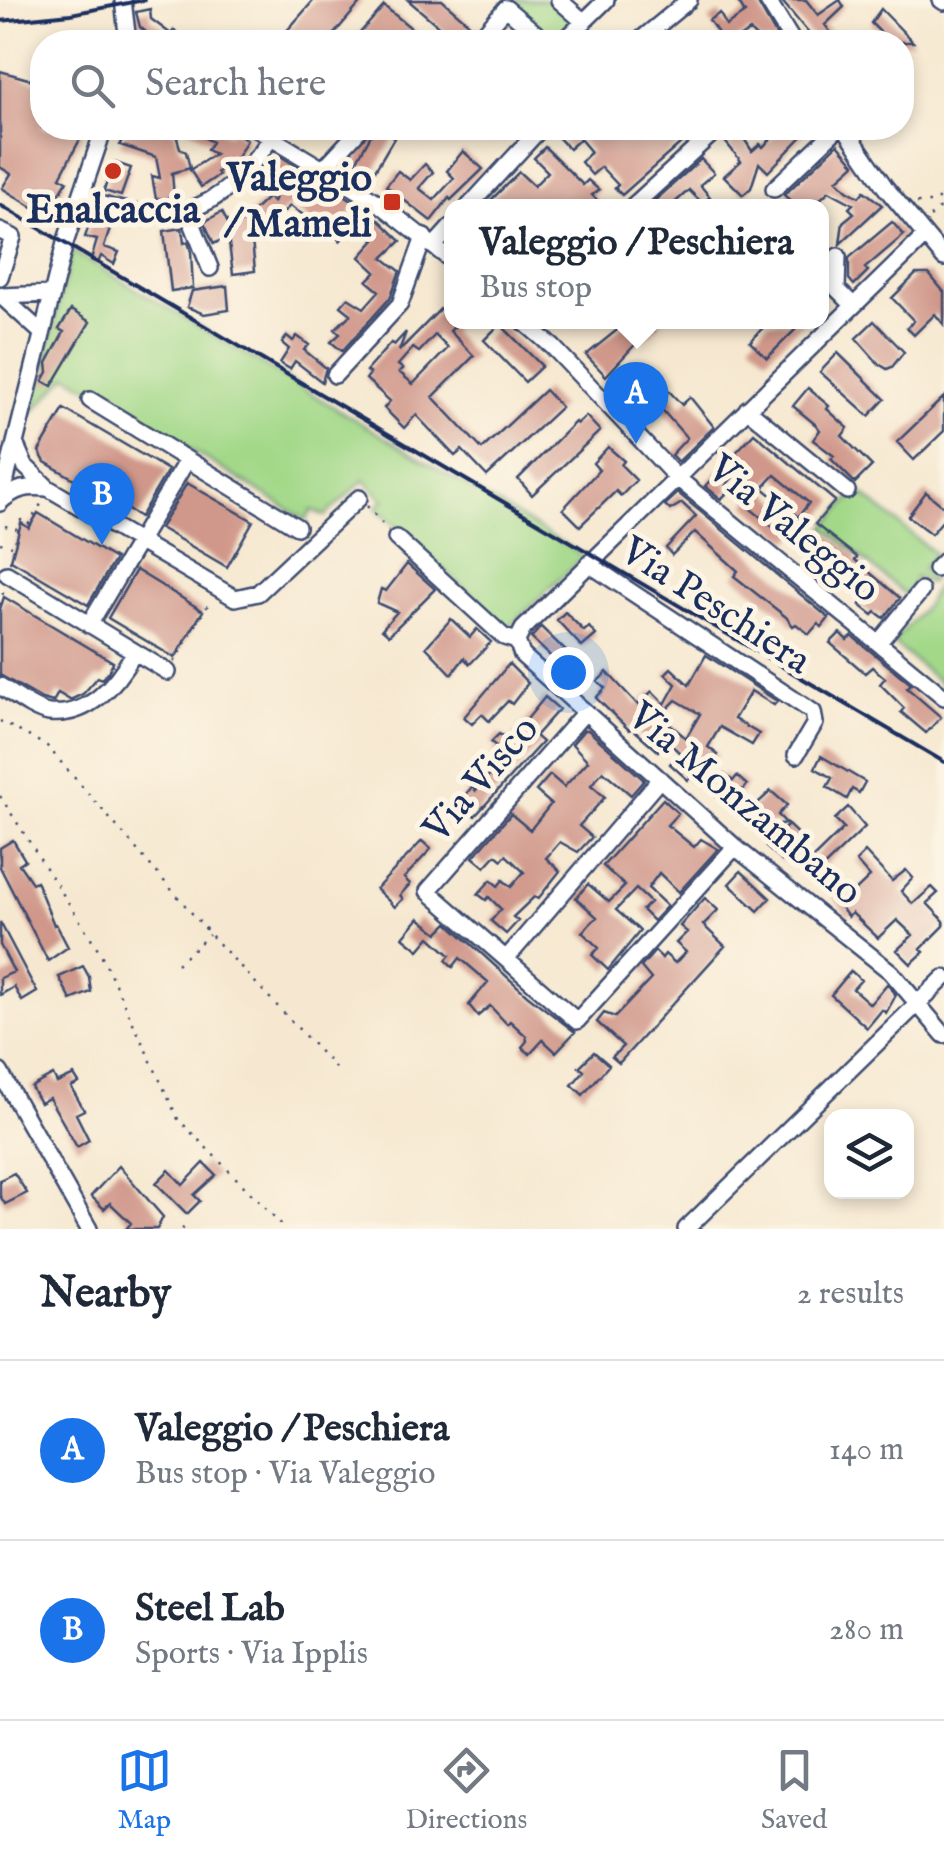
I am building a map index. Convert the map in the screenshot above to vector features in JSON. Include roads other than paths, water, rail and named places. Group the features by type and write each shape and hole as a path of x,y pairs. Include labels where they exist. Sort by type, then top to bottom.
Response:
{"street":[{"path":"123,0 127,30"},
{"path":"559,0 584,22"},
{"path":"576,30 606,0"},
{"path":"653,30 689,0"},
{"path":"767,0 785,30"},
{"path":"484,30 502,4 532,30"},
{"path":"0,502 52,294 100,140"},
{"path":"81,198 128,213 187,210 212,202 234,186 269,140"},
{"path":"275,140 324,168 444,254"},
{"path":"324,168 349,140"},
{"path":"476,199 525,140"},
{"path":"641,199 705,140"},
{"path":"774,189 828,140"},
{"path":"850,140 944,258"},
{"path":"187,210 210,268"},
{"path":"0,231 12,237 0,277"},
{"path":"336,375 400,304 429,242 444,232"},
{"name":"Via Peschiera","path":"517,641 522,629 853,306 921,232"},
{"path":"838,256 837,289 853,306"},
{"path":"1,295 52,294"},
{"path":"1,295 42,333"},
{"name":"Via Valeggio","path":"532,329 676,477 944,697"},
{"path":"90,400 297,527"},
{"path":"747,408 847,491"},
{"path":"15,443 29,480"},
{"path":"89,625 187,460"},
{"path":"7,473 29,480 229,596 247,598 359,498"},
{"path":"0,502 29,480"},
{"name":"Via Monzambano","path":"396,538 504,638 517,641 522,655 735,847 854,940 918,1002 944,1035"},
{"name":"Via Peschiera","path":"589,564 813,712 815,722 796,755"},
{"path":"7,574 168,672"},
{"path":"880,641 921,591"},
{"path":"0,686 46,713 82,709 117,684 134,653"},
{"name":"Via Visco","path":"506,960 428,891 585,712"},
{"path":"660,780 506,960 577,1021 735,847"},
{"path":"686,1229 944,978"},
{"path":"0,1072 89,1229"}],"railway":[{"path":"0,21 71,14 144,0"},
{"path":"0,205 944,762"}],"place":[{"name":"Enalcaccia","path":"113,171"},
{"name":"Valeggio / Mameli","path":"392,202"},
{"name":"Valeggio / Peschiera","path":"636,444"},
{"name":"Steel Lab","path":"102,545"}]}
